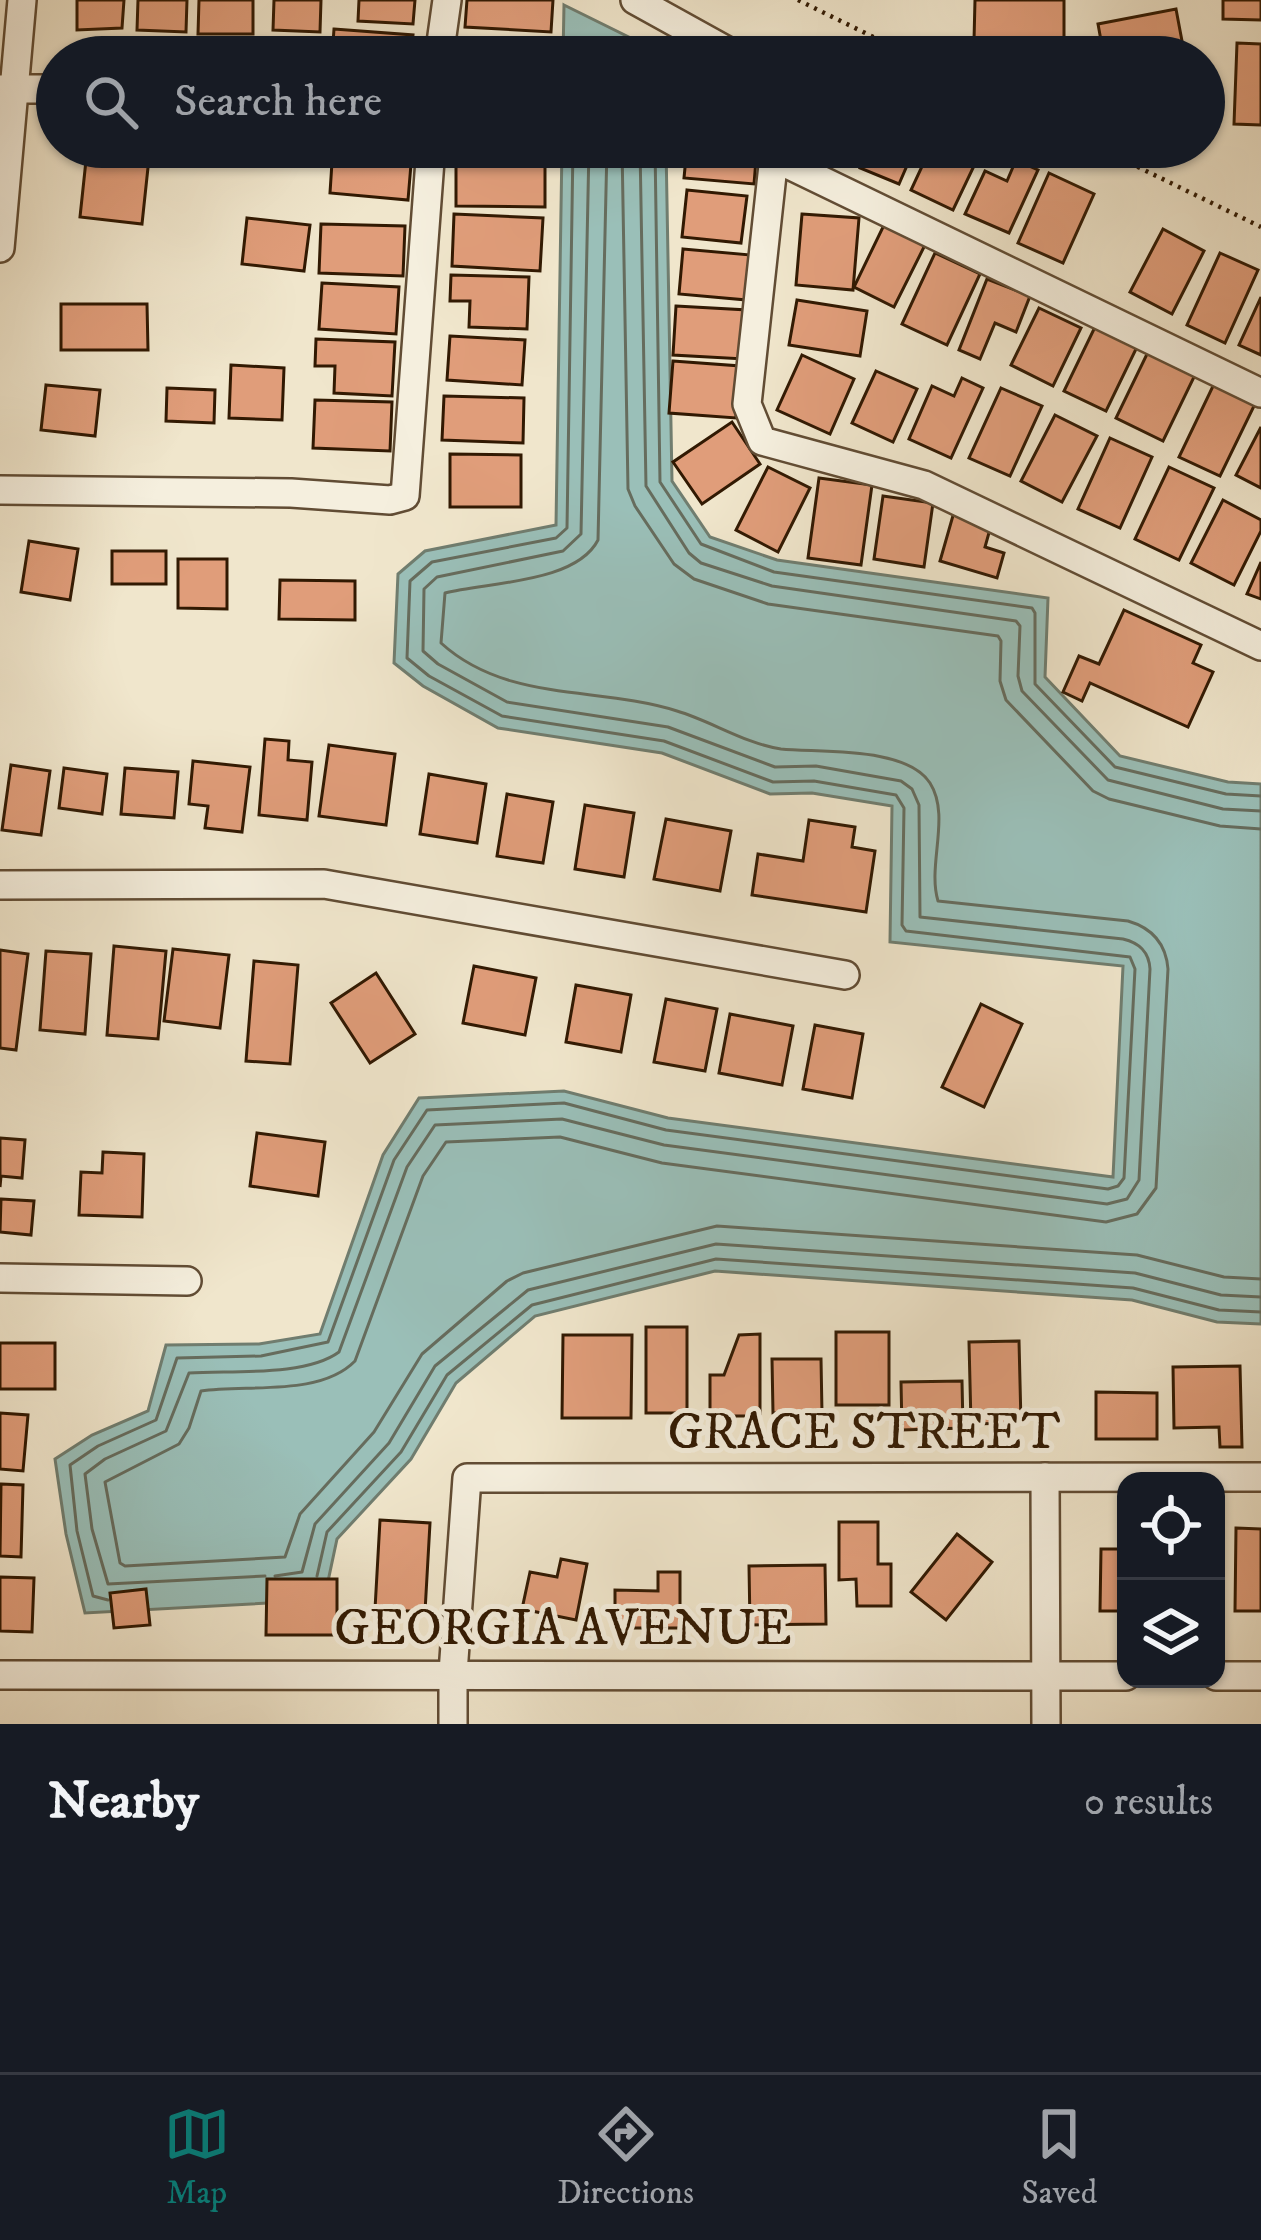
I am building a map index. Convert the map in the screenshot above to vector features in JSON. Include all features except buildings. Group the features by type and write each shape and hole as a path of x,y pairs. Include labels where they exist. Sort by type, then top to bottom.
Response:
{"street":[{"path":"0,248 7,89 22,0"},
{"path":"442,36 448,0"},
{"path":"635,0 700,36"},
{"path":"0,490 291,493 390,500 405,496 428,168"},
{"path":"773,168 746,404 762,441 924,485 1261,646"},
{"path":"805,168 1261,393"},
{"path":"0,885 324,884 844,975"},
{"path":"0,1277 187,1281"},
{"path":"1045,1477 1046,1724"},
{"name":"GRACE STREET","path":"453,1673 467,1478 1261,1477"},
{"path":"453,1673 453,1724"},
{"name":"GEORGIA AVENUE","path":"0,1675 1117,1676"},
{"path":"1225,1676 1261,1676"}],"path":[{"path":"798,0 871,36"},
{"path":"1140,168 1261,227"}],"water":[{"path":"564,5 627,36 563,36"},
{"path":"562,168 666,168 672,481 710,537 777,560 1048,598 1045,677 1120,756 1228,782 1261,784 1261,1324 1217,1322 1132,1300 715,1271 535,1316 456,1383 411,1459 337,1539 324,1600 85,1613 55,1459 92,1435 148,1411 166,1345 259,1344 320,1334 383,1155 419,1098 564,1091 668,1118 1113,1177 1123,966 890,942 892,806 812,793 770,794 662,753 498,728 423,686 394,663 398,574 425,551 556,525"}]}
